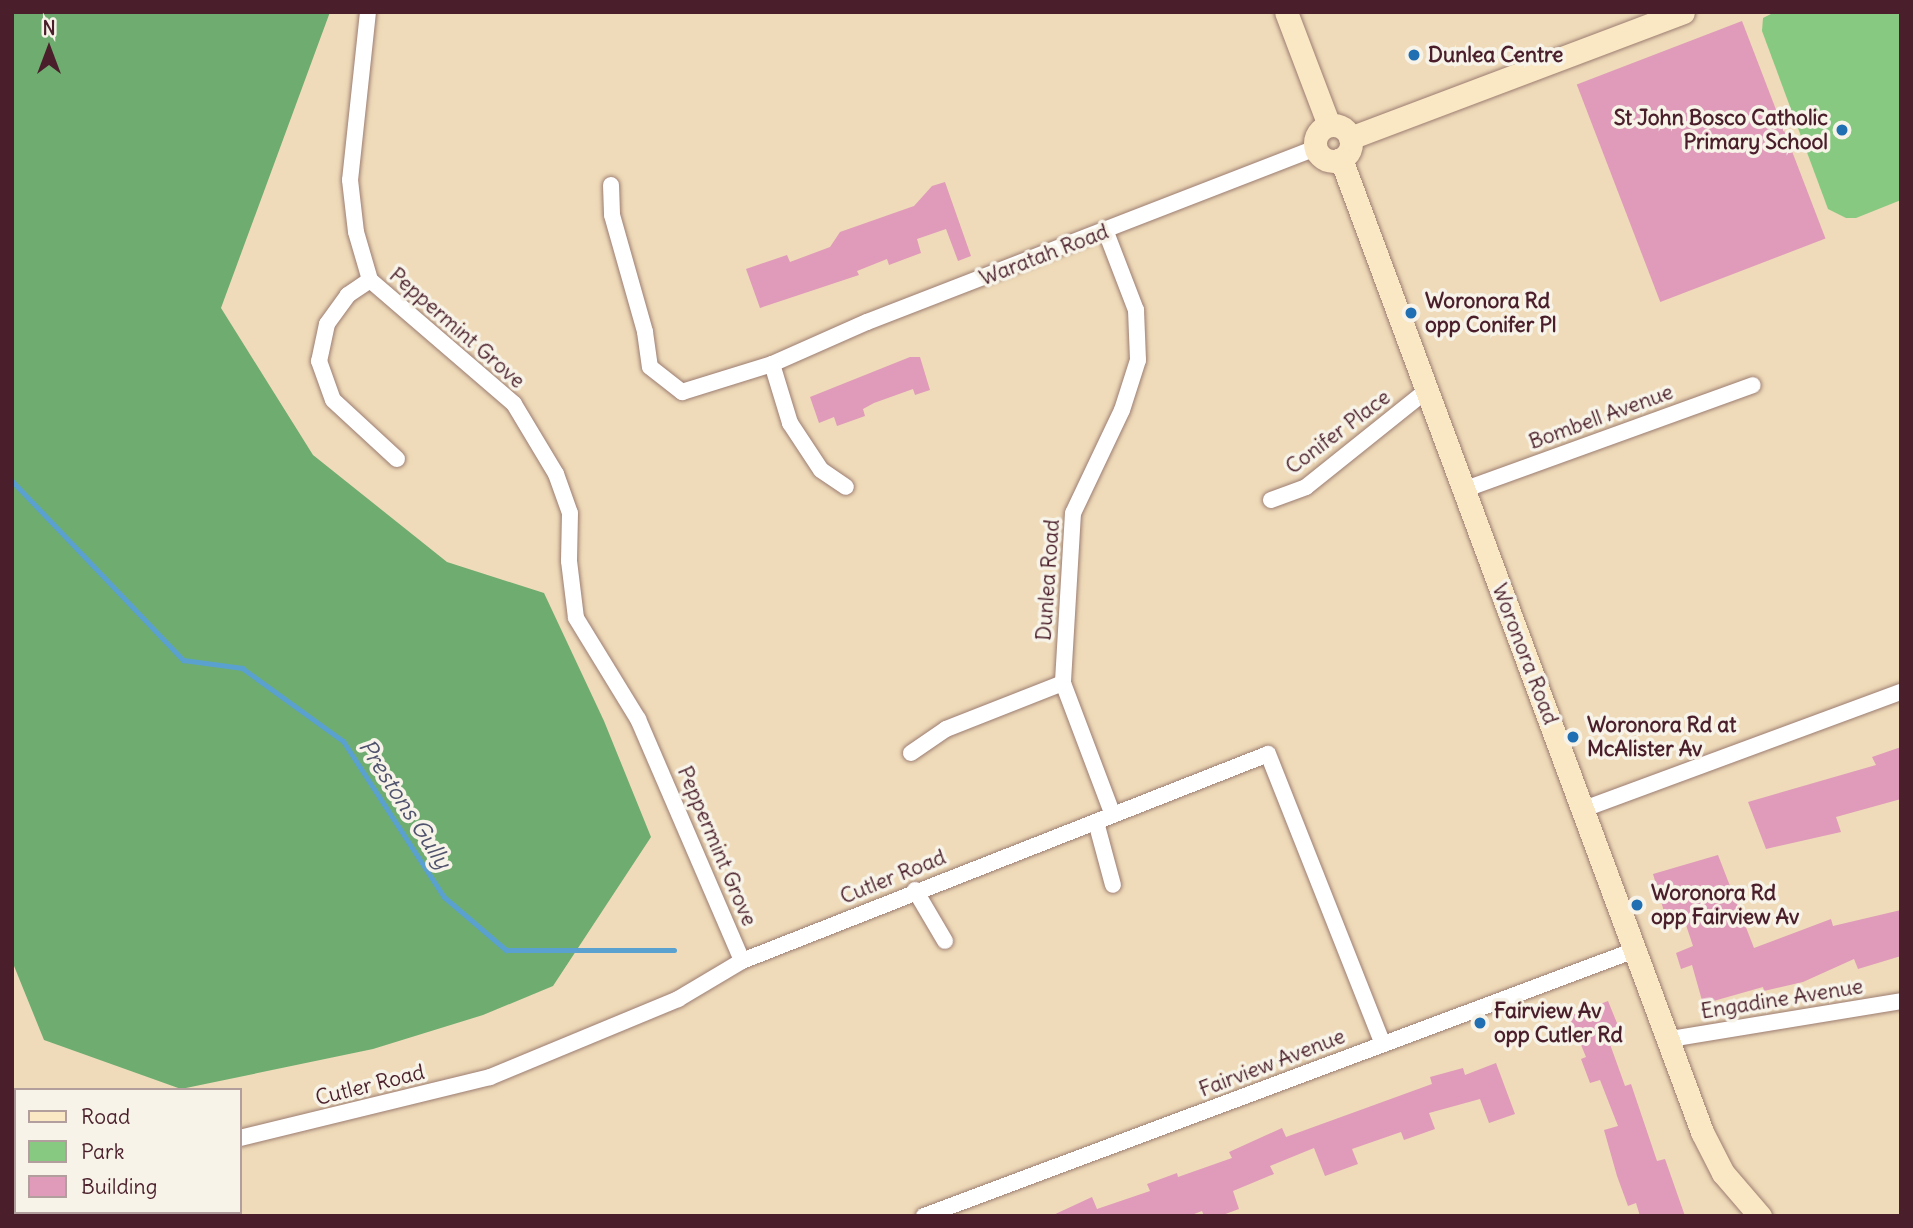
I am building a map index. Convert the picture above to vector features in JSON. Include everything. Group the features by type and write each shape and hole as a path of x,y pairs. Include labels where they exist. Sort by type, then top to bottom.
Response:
{"street":[{"name":"Peppermint Grove","path":"368,12 350,180 356,232 370,280 514,404 556,474 570,513 576,618 638,719 743,961"},
{"path":"1286,12 1329,125"},
{"path":"1345,148 1344,129 1329,125 1319,132 1316,148 1329,160 1345,148 1683,12"},
{"name":"Waratah Road","path":"611,185 612,215 650,367 682,392 772,364 867,322 1106,232 1316,148"},
{"name":"Woronora Road","path":"1345,148 1426,391 1711,1154 1760,1216"},
{"name":"Dunlea Road","path":"1106,232 1136,310 1138,360 1122,410 1073,513 1063,683 1113,815"},
{"path":"370,280 348,295 327,324 318,361 333,400 397,459"},
{"path":"772,364 790,424 821,470 846,486"},
{"name":"Bombell Avenue","path":"1463,490 1753,385"},
{"name":"Conifer Place","path":"1271,500 1306,487 1426,391"},
{"path":"911,753 946,729 1063,683"},
{"path":"1584,809 1901,692"},
{"name":"Cutler Road","path":"242,1138 490,1077 678,999 743,961 915,890 1268,754 1383,1044"},
{"path":"1096,822 1113,885"},
{"path":"915,890 945,941"},
{"name":"Fairview Avenue","path":"936,1214 1634,950"},
{"name":"Engadine Avenue","path":"1670,1039 1901,1001"}],"green space":[{"path":"12,12 330,12 221,308 313,455 447,562 544,593 604,721 651,837 553,986 483,1015 373,1049 186,1088 178,1088 44,1040 12,961"},
{"name":"St John Bosco Catholic Primary School","path":"1775,12 1901,12 1901,200 1856,218 1846,218 1828,209 1762,31 1763,18"},
{"path":"161,1214 237,1214 237,1216"}],"building":[{"path":"1742,21 1825,239 1660,302 1577,84"},
{"path":"945,182 971,256 958,261 946,229 917,239 921,253 889,265 887,259 857,271 859,275 760,308 746,269 787,255 790,262 830,247 840,232 914,206 932,186"},
{"path":"910,357 920,357 930,390 915,395 913,389 874,403 863,409 865,416 837,426 834,417 819,423 810,397"},
{"path":"1901,747 1901,799 1836,817 1841,832 1766,849 1748,802 1876,765 1872,757"},
{"path":"1718,855 1754,948 1831,919 1833,926 1901,910 1901,956 1858,969 1854,959 1803,982 1764,991 1763,987 1703,1004 1692,965 1681,969 1676,953 1693,946 1681,910 1665,915 1653,874"},
{"path":"1608,1001 1619,1028 1606,1033 1625,1086 1631,1084 1657,1161 1665,1159 1685,1216 1640,1216 1636,1203 1628,1206 1617,1176 1604,1130 1618,1126 1600,1080 1590,1083 1581,1059 1586,1057 1569,1016"},
{"path":"1496,1063 1515,1114 1489,1123 1480,1099 1429,1113 1435,1129 1404,1140 1401,1132 1352,1149 1358,1164 1325,1176 1314,1148 1270,1166 1274,1174 1233,1191 1239,1209 1220,1216 1204,1216 1202,1211 1189,1216 1051,1216 1092,1197 1097,1209 1150,1191 1147,1184 1177,1173 1178,1177 1232,1158 1229,1152 1282,1128 1286,1137 1432,1084 1430,1077 1463,1068 1465,1075"}],"waterway":[{"name":"Prestons Gully","path":"12,481 183,660 242,668 343,741 444,897 506,950 674,950"}],"place":[{"name":"Dunlea Centre","path":"1414,55"},
{"name":"St John Bosco Catholic Primary School","path":"1842,130"},
{"name":"Woronora Rd opp Conifer Pl","path":"1411,313"},
{"name":"Woronora Rd at McAlister Av","path":"1573,737"},
{"name":"Woronora Rd opp Fairview Av","path":"1637,905"},
{"name":"Fairview Av opp Cutler Rd","path":"1480,1023"}]}
